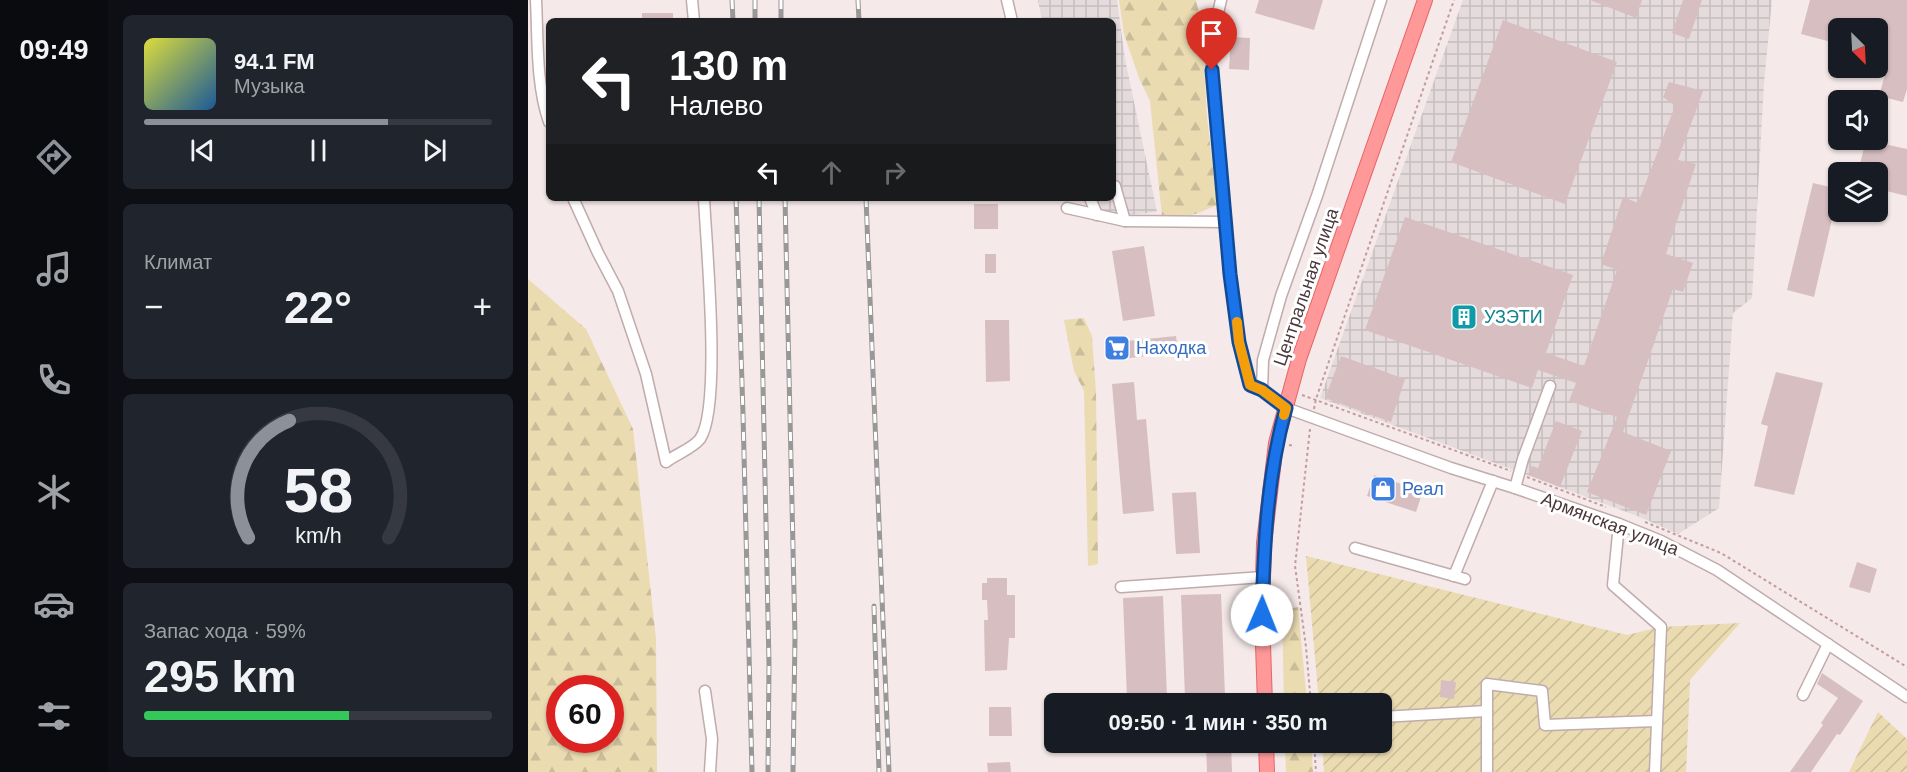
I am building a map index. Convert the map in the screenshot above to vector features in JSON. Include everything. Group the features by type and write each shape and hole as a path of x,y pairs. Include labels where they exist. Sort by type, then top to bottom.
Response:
{"main road":[{"name":"Центральная улица","path":"1265,693 1262,615 1264,543 1276,443 1299,359 1425,0"},
{"path":"1266,753 1267,772"}],"street":[{"path":"536,0 534,71 546,114"},
{"path":"692,0 694,18"},
{"path":"1007,0 1011,18"},
{"path":"1067,208 1125,221 1226,222 1210,48 1221,0"},
{"path":"1262,390 1263,360 1281,296 1318,193 1381,0"},
{"path":"1116,190 1125,221"},
{"path":"574,201 618,291 646,374 666,462 699,440 710,405 710,308 704,201"},
{"path":"1091,201 1097,215"},
{"name":"Армянская улица","path":"1226,222 1239,342 1250,385 1262,390 1286,408 1452,468 1619,524 1661,541 1717,570 1907,697"},
{"path":"1515,488 1523,459 1550,386"},
{"path":"1355,548 1459,577 1493,481"},
{"path":"1619,524 1613,585 1661,627 1655,772"},
{"path":"1121,587 1263,577"},
{"path":"1803,695 1828,644"},
{"path":"1487,772 1487,684 1542,691 1545,725 1657,721"},
{"path":"705,691 712,739 710,772"},
{"path":"1392,716 1487,711"}],"path":[{"path":"1310,693 1295,566 1316,399 1454,0"},
{"path":"1315,753 1316,772"}],"shaded area":[{"path":"1038,0 1117,0 1125,59 1157,212 1102,218 1094,201 1116,201 1116,18 1041,18"},
{"path":"1463,0 1772,0 1764,83 1752,298 1733,313 1719,508 1678,534 1640,517 1320,398"}],"green space":[{"path":"1119,0 1196,0 1202,26 1207,117 1217,205 1183,217 1162,216 1150,101 1139,78 1124,34"},
{"path":"528,279 586,329 633,429 656,639 657,772 528,772"},
{"path":"1084,318 1092,336 1096,393 1098,564 1088,566 1084,391 1074,371 1064,320"},
{"path":"1306,556 1627,635 1661,627 1740,623 1690,680 1686,772 1324,772 1323,753 1392,753 1392,693 1318,693"},
{"path":"1298,607 1306,693 1284,693 1282,610"},
{"path":"1878,712 1907,739 1907,772 1849,772"},
{"path":"1285,753 1312,753 1313,772 1286,772"}],"building":[{"path":"1259,0 1323,0 1314,30 1255,13"},
{"path":"1590,0 1642,0 1636,18"},
{"path":"1683,0 1702,0 1689,39 1672,33"},
{"path":"1810,0 1907,0 1907,89 1903,102 1888,98 1888,90 1881,90 1884,78 1888,78 1888,18 1828,18 1828,41 1801,34"},
{"path":"642,13 673,13 673,18 642,18"},
{"path":"1503,20 1617,62 1565,204 1451,162"},
{"path":"1231,37 1250,38 1249,70 1229,69"},
{"name":"УЗЭТИ","path":"1669,82 1703,91 1678,160 1696,164 1666,254 1693,263 1683,292 1673,289 1623,432 1671,451 1646,515 1587,492 1617,417 1569,401 1576,383 1538,370 1532,388 1365,330 1405,217 1573,275 1546,353 1584,366 1617,270 1601,264 1623,197 1638,203 1675,106 1663,97"},
{"path":"1888,145 1907,149 1907,196 1888,191 1888,162 1860,162 1864,150 1888,150"},
{"path":"1813,183 1828,186 1828,222 1831,222 1814,297 1787,290"},
{"path":"974,204 998,204 998,229 974,229"},
{"path":"1144,246 1155,316 1123,321 1112,251"},
{"path":"985,254 996,254 996,273 985,273"},
{"path":"985,320 1009,320 1010,381 986,382"},
{"path":"1176,336 1178,353 1109,360 1107,343"},
{"path":"1341,356 1405,379 1391,422 1325,398"},
{"path":"1776,372 1823,383 1794,495 1754,486 1768,426 1761,424"},
{"path":"1134,382 1137,420 1146,419 1154,511 1123,514 1112,384"},
{"path":"1556,421 1582,431 1560,487 1528,475 1532,466 1538,468"},
{"path":"1374,475 1423,491 1416,512 1367,496"},
{"path":"1196,492 1200,553 1176,554 1172,493"},
{"path":"1857,562 1877,569 1870,593 1849,587"},
{"path":"987,578 1007,578 1007,595 1015,595 1015,638 1009,638 1007,670 985,671 984,620 988,620 987,600 982,600 982,583 987,583"},
{"path":"1221,594 1225,693 1185,693 1181,595"},
{"path":"1163,596 1167,693 1127,693 1123,598"},
{"path":"1822,673 1863,701 1811,772 1790,772 1823,725 1821,723 1838,698 1817,684"},
{"path":"1441,680 1456,682 1454,699 1440,697"},
{"path":"989,707 1011,707 1012,736 989,736"},
{"path":"1206,753 1231,753 1232,772 1207,772"},
{"path":"1010,762 1011,772 988,772 987,763"}],"railway":[{"path":"732,0 733,18"},
{"path":"755,0 755,18"},
{"path":"781,0 781,18"},
{"path":"858,0 859,18"},
{"path":"736,201 752,772"},
{"path":"759,201 769,664 768,772"},
{"path":"785,201 795,636 793,772"},
{"path":"866,201 889,772"},
{"path":"874,606 879,772"}],"slow traffic":[{"path":"1237,322 1239,342 1250,385 1262,390 1286,408 1284,415"}],"place":[{"name":"УЗЭТИ","path":"1464,317"},
{"name":"Находка","path":"1117,348"},
{"name":"Реал","path":"1383,489"}],"route":[{"path":"1212,70 1230,274 1239,342 1250,385 1262,390 1286,408 1276,443 1269,489 1264,543 1262,615"}]}
